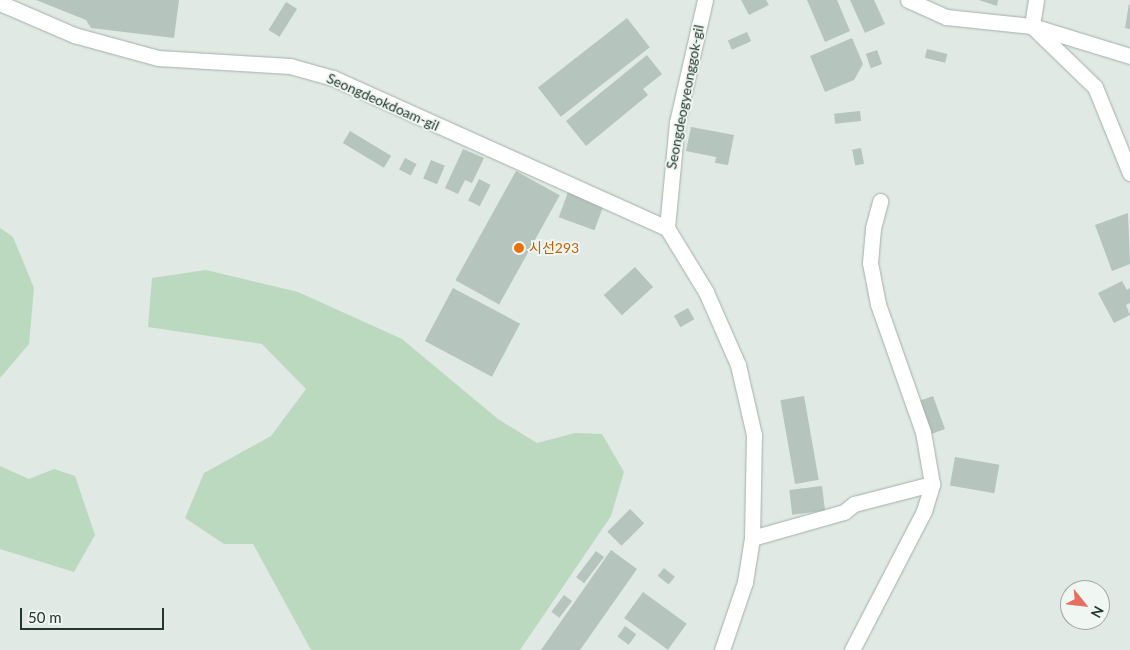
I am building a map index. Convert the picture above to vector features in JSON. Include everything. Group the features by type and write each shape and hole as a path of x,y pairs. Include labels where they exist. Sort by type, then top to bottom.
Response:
{"street":[{"name":"Seongdeogyeonggok-gil","path":"667,228 668,192 678,122 705,0"},
{"path":"908,0 946,17 1032,26 1130,56"},
{"path":"1032,26 1036,0"},
{"name":"Seongdeokdoam-gil","path":"0,3 74,35 149,56 290,66 333,78 667,228"},
{"path":"1032,26 1095,86 1130,173"},
{"path":"852,650 924,511 932,484 923,432 881,314 870,263 873,228 880,201"},
{"path":"667,228 706,292 738,366 754,434 752,538 745,582 722,650"},
{"path":"752,538 844,512 854,504 932,484"}],"green space":[{"path":"0,228 13,237 34,288 29,344 0,378"},
{"path":"206,270 298,292 402,339 498,419 537,443 575,433 602,434 624,472 611,516 520,650 311,650 253,544 224,544 185,518 204,473 271,436 306,389 262,344 148,327 152,278"},
{"path":"0,466 29,479 54,469 75,476 95,535 74,572 0,549"}],"building":[{"path":"36,0 179,0 174,38 91,28 86,20"},
{"path":"741,0 766,0 769,5 749,15"},
{"path":"807,0 837,0 850,31 825,42"},
{"path":"850,0 874,0 885,24 865,33"},
{"path":"979,0 998,0 997,6"},
{"path":"286,2 297,9 280,37 269,30"},
{"path":"1130,5 1130,29 1125,28"},
{"path":"627,18 650,47 561,117 538,88"},
{"path":"747,32 751,41 732,50 728,41"},
{"path":"852,38 863,64 854,80 825,92 810,56"},
{"path":"927,49 947,54 945,63 925,58"},
{"path":"877,50 882,64 871,68 866,54"},
{"path":"647,55 662,74 643,89 648,95 586,146 566,121"},
{"path":"860,111 861,121 835,124 834,114"},
{"path":"691,127 734,135 728,165 715,163 716,157 686,151"},
{"path":"350,131 391,156 384,168 343,143"},
{"path":"861,148 864,164 855,165 852,150"},
{"path":"463,149 484,158 472,183 465,180 458,194 445,188"},
{"path":"405,158 417,164 411,175 399,170"},
{"path":"431,160 445,166 437,184 423,178"},
{"path":"516,171 560,195 499,305 455,280"},
{"path":"479,179 491,185 480,206 468,200"},
{"path":"568,192 604,205 594,230 559,217"},
{"path":"1128,213 1130,264 1112,271 1095,225"},
{"path":"635,267 653,287 622,315 604,295"},
{"path":"1122,281 1127,290 1130,288 1130,303 1126,305 1130,315 1114,323 1098,293"},
{"path":"453,288 520,324 492,377 425,341"},
{"path":"688,308 694,319 680,327 674,316"},
{"path":"804,396 819,480 795,484 780,400"},
{"path":"933,396 945,429 929,435 917,402"},
{"path":"955,457 999,465 994,493 950,486"},
{"path":"822,486 825,511 792,515 789,490"},
{"path":"630,509 644,523 622,546 607,532"},
{"path":"611,550 637,569 580,650 541,650"},
{"path":"596,551 604,557 584,583 576,577"},
{"path":"664,568 675,577 669,585 658,576"},
{"path":"643,592 687,624 668,650 624,618"},
{"path":"564,595 572,601 559,618 551,612"},
{"path":"625,626 636,634 629,645 617,637"}],"place":[{"name":"시선293","path":"519,248"}]}
